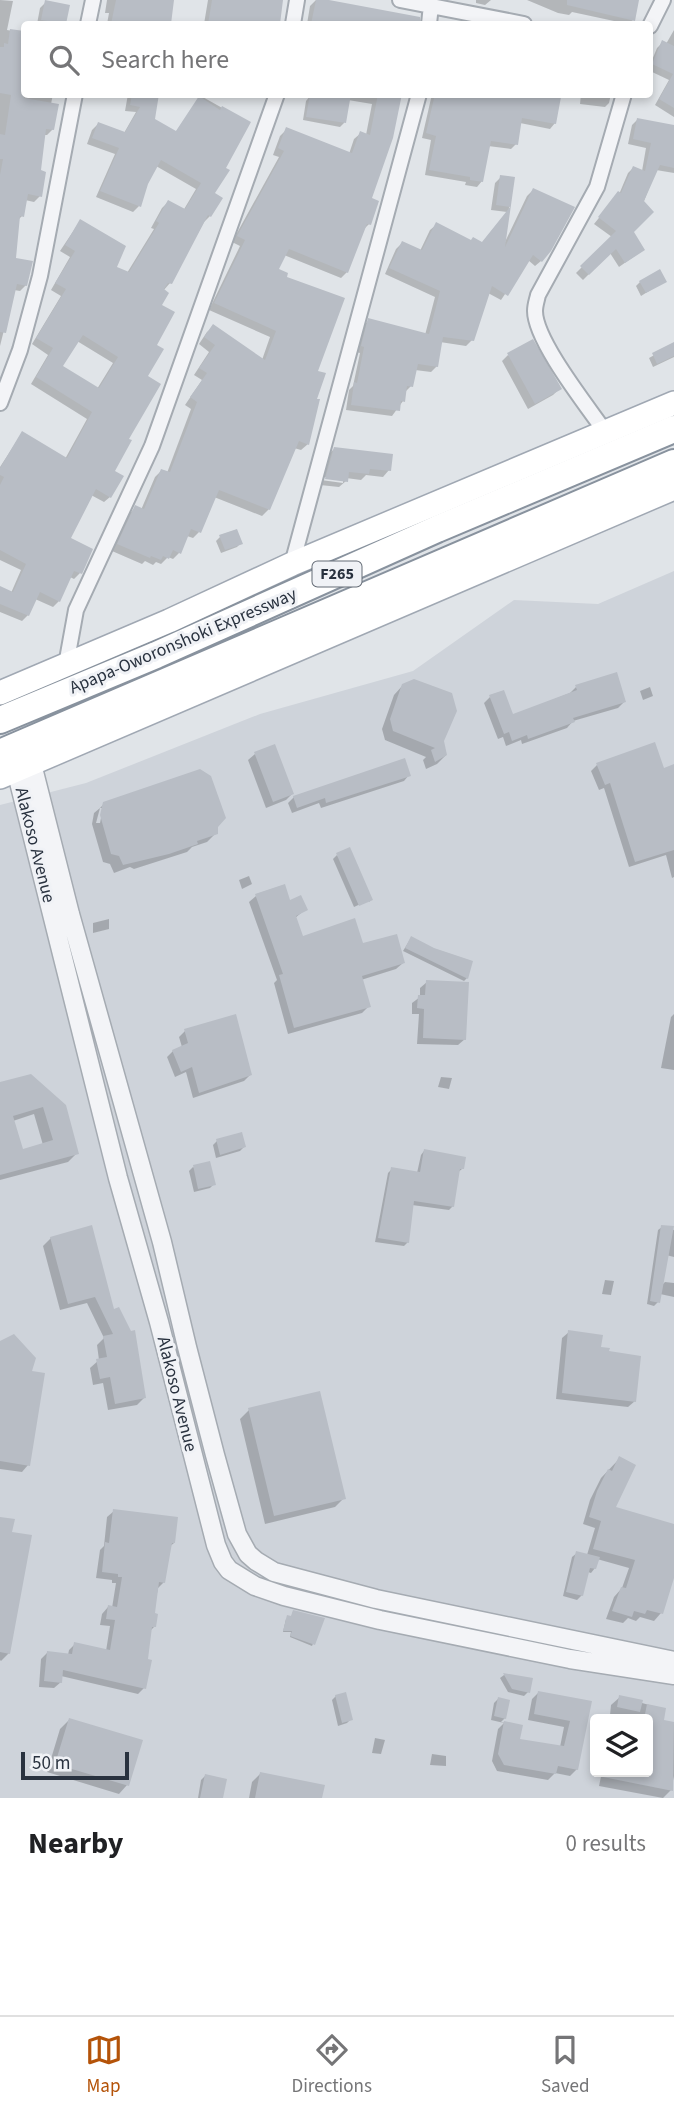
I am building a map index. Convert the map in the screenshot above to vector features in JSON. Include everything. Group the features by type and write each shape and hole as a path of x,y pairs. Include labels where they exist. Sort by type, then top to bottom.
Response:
{"highway":[{"name":"Apapa-Oworonshoki Expressway","path":"0,720 156,655 437,529 674,429"},
{"name":"Apapa-Oworonshoki Expressway","path":"12,766 674,463"}],"main road":[{"name":"Apapa-Oworonshoki Expressway","path":"0,693 169,621 292,564 674,403"},
{"path":"12,766 674,488"}],"street":[{"path":"89,21 93,0"},
{"path":"293,21 296,0"},
{"path":"400,0 509,21"},
{"path":"652,21 663,0"},
{"path":"429,21 431,5"},
{"path":"0,403 20,350 40,276 74,98"},
{"path":"66,665 76,610 152,446 276,98"},
{"path":"292,564 418,98"},
{"path":"606,433 557,361 539,330 535,312 538,295 597,187 623,98"},
{"name":"Alakoso Avenue","path":"12,766 70,914 162,1242 215,1455 237,1534 248,1554 274,1572 376,1600 674,1661"},
{"name":"Alakoso Avenue","path":"12,766 118,1178 159,1322 216,1545 223,1562 229,1570 255,1587 284,1597 380,1620 570,1659 674,1675"}],"shaded area":[{"path":"674,571 674,1798 0,1798 0,805 86,783 260,714 413,671 514,600 598,604"}],"building":[{"path":"45,0 70,5 67,21 41,20"},
{"path":"116,0 174,0 171,21 112,21"},
{"path":"212,0 283,0 280,21 208,21"},
{"path":"316,0 420,17 420,21 312,21"},
{"path":"567,0 639,0 635,21 567,5"},
{"path":"10,29 21,31 21,98 59,104 54,130 46,129 41,170 46,172 42,197 28,194 24,217 20,216 16,258 33,261 27,286 17,284 6,333 0,332 0,175 3,159 0,159 0,134 5,135 11,95 0,93 0,47 4,47 4,43 8,44"},
{"path":"662,40 674,46 674,108 659,99 673,74 653,64"},
{"path":"131,98 158,98 155,119 176,131 198,98 220,110 222,106 251,122 226,168 230,170 215,193 223,198 211,217 208,215 172,284 168,283 164,289 169,293 162,305 175,312 157,345 164,349 148,376 161,384 129,439 132,440 115,471 124,476 111,498 96,489 71,538 93,549 82,574 74,571 60,602 40,592 29,616 0,604 0,586 13,592 26,564 0,550 0,485 4,477 0,475 0,468 22,431 67,458 92,412 36,377 53,348 36,338 66,289 55,283 75,251 65,245 80,219 126,246 117,267 129,272 159,223 156,221 168,200 185,209 201,183 161,160 148,184 141,207 100,191 119,148 92,138 98,122 125,132 140,107 130,105","holes":["83,335 118,357 99,388 63,366"]},
{"path":"309,98 350,98 346,123 306,117"},
{"path":"377,98 401,98 393,138 372,198 379,201 371,225 367,224 348,273 289,249 279,269 288,273 287,277 345,298 318,371 326,373 317,399 320,399 309,445 299,441 270,510 219,490 201,533 191,529 181,554 173,550 169,559 163,556 161,560 117,544 135,505 144,509 161,469 170,472 197,402 190,397 207,373 199,368 215,345 204,337 213,324 265,360 276,331 214,303 245,240 237,236 284,151 278,148 286,127 352,153 360,131 370,135"},
{"path":"434,98 561,98 556,124 522,118 518,145 491,141 483,182 429,170 436,136 426,133"},
{"path":"637,118 674,125 674,168 660,165 644,201 654,212 634,232 645,250 625,263 616,249 589,275 580,266 616,231 598,217 618,191 621,193 633,166 645,171 651,143 633,139"},
{"path":"500,175 515,177 505,247 533,188 575,207 551,251 542,262 533,255 508,296 492,286 474,341 443,337 438,367 418,364 413,387 407,386 405,402 401,401 400,411 351,405 368,318 429,334 440,291 389,268 402,241 422,250 436,222 471,240 473,237 482,242 510,207 496,205"},
{"path":"660,269 667,282 646,293 639,281"},
{"path":"533,339 562,389 535,404 507,353"},
{"path":"674,342 674,356 657,364 652,353"},
{"path":"334,447 393,454 391,471 370,469 369,474 349,472 348,482 325,479"},
{"path":"237,529 243,544 225,550 219,535"},
{"path":"617,672 626,702 573,718 575,722 528,739 527,735 512,741 509,732 504,734 489,695 504,690 513,714 577,690 575,685"},
{"path":"414,679 452,693 457,711 444,741 447,755 435,762 431,750 435,748 393,731 390,719 402,684"},
{"path":"655,742 664,768 674,764 674,850 635,862 610,783 605,785 596,763"},
{"path":"275,744 294,794 273,802 254,752"},
{"path":"405,758 411,776 326,803 325,798 297,808 293,796"},
{"path":"200,769 211,776 226,818 218,827 218,834 169,854 123,865 119,856 111,854 100,815 103,802"},
{"path":"350,847 373,900 359,906 336,853"},
{"path":"285,884 290,900 301,895 308,910 296,916 303,936 355,918 363,943 397,934 405,963 362,976 371,1007 294,1028 279,975 283,974 255,894"},
{"path":"411,936 434,948 473,961 468,979 405,948"},
{"path":"426,980 469,982 466,1040 423,1038 424,1009 417,1008 418,995 425,995"},
{"path":"236,1014 252,1075 199,1093 192,1067 181,1072 172,1050 188,1043 184,1029"},
{"path":"31,1074 66,1105 79,1154 0,1175 0,1082","holes":["43,1107 53,1140 23,1149 13,1116"]},
{"path":"242,1132 246,1147 220,1155 216,1139"},
{"path":"424,1149 466,1157 464,1169 460,1169 454,1207 414,1201 409,1243 378,1238 391,1167 420,1172"},
{"path":"210,1161 216,1185 198,1189 193,1165"},
{"path":"92,1225 114,1309 119,1307 131,1331 135,1330 146,1398 115,1404 110,1377 100,1379 96,1359 107,1357 103,1336 113,1334 95,1297 68,1304 50,1237"},
{"path":"661,1225 674,1226 660,1303 650,1301"},
{"path":"568,1330 603,1335 601,1347 610,1348 609,1351 641,1356 636,1402 562,1393"},
{"path":"14,1334 36,1358 32,1371 45,1373 30,1466 0,1461 0,1341"},
{"path":"320,1391 346,1499 274,1516 248,1408"},
{"path":"619,1456 636,1465 616,1507 674,1524 674,1578 663,1614 647,1610 645,1614 634,1611 632,1617 612,1611 621,1587 626,1588 635,1560 593,1549 601,1521 589,1517 597,1491 608,1469 612,1471"},
{"path":"113,1509 178,1517 165,1583 159,1582 155,1613 158,1614 156,1627 152,1627 148,1659 152,1660 146,1689 63,1670 62,1683 44,1681 47,1651 72,1654 74,1642 110,1650 115,1620 106,1619 108,1605 117,1607 122,1577 102,1572 105,1542 109,1543"},
{"path":"0,1517 15,1519 12,1532 32,1535 10,1654 0,1652"},
{"path":"576,1551 600,1557 596,1569 590,1568 583,1596 566,1592"},
{"path":"293,1610 325,1618 315,1645 290,1636 292,1631 283,1631 287,1615 291,1616"},
{"path":"503,1673 533,1678 530,1693 512,1689"},
{"path":"538,1691 592,1701 578,1770 558,1766 556,1774 504,1765 498,1754 504,1721 523,1725 520,1739 564,1746 570,1721 534,1714"},
{"path":"346,1692 353,1720 342,1723 335,1695"},
{"path":"619,1695 643,1700 640,1712 617,1707"},
{"path":"498,1697 510,1700 506,1719 494,1716"},
{"path":"647,1704 666,1708 664,1720 674,1722 673,1791 603,1777 653,1777 653,1714 645,1714"},
{"path":"69,1718 143,1740 129,1786 55,1764"},
{"path":"260,1772 325,1785 322,1798 255,1798"},
{"path":"205,1774 227,1779 223,1798 200,1798"}]}
